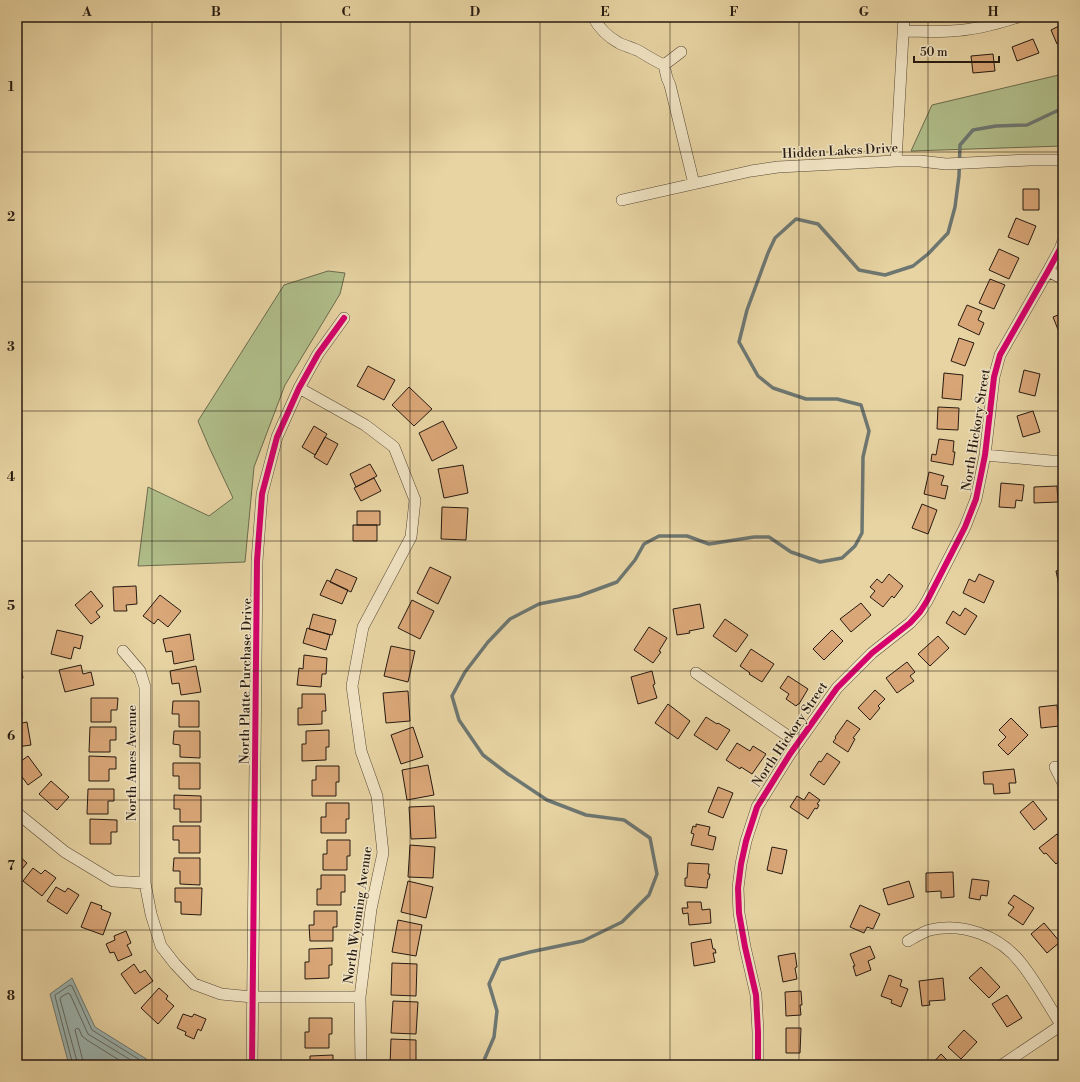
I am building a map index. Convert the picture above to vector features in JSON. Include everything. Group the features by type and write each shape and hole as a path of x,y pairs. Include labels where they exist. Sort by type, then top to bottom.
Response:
{"street":[{"path":"593,17 598,25 608,35 620,43 633,48 664,65"},
{"path":"896,161 904,17"},
{"path":"903,31 951,31 976,28 1001,23 1018,17"},
{"path":"664,65 681,52"},
{"path":"664,65 694,184"},
{"name":"Hidden Lakes Drive","path":"622,200 751,171 778,167 896,161 969,164 1029,160 1063,160"},
{"name":"North Hickory Street","path":"758,1065 756,995 744,947 739,913 738,888 746,841 757,807 790,754 837,688 872,653 910,623 920,612 946,566 972,512 976,499 985,455 994,377 1000,355 1048,272 1063,241"},
{"path":"1048,272 1063,279"},
{"name":"North Platte Purchase Drive","path":"252,1065 257,561 262,494 277,437 298,388 318,354 344,318"},
{"name":"North Wyoming Avenue","path":"298,388 365,425 394,448 415,500 411,537 363,627 352,686 361,751 377,796 383,853 371,909 360,997 361,1065"},
{"path":"985,455 1063,461"},
{"name":"North Ames Avenue","path":"123,651 140,671 145,687 145,883 151,914 161,946 194,984 221,994 252,997 360,997"},
{"path":"696,673 798,743"},
{"path":"1055,767 1063,783"},
{"path":"17,814 65,852 113,881 145,883"},
{"path":"908,941 929,930 948,928 970,930 994,940 1008,950 1020,962 1062,1024 1002,1065"}],"green space":[{"path":"1063,74 1063,146 911,151 932,105"},
{"path":"328,271 345,273 340,294 285,385 254,467 245,562 138,566 148,487 209,516 233,498 198,421 284,285"}],"water":[{"path":"72,978 95,1027 156,1065 69,1065 50,994"}],"building":[{"path":"1063,24 1063,41 1057,44 1051,30"},
{"path":"1033,39 1039,53 1017,61 1012,47"},
{"path":"993,54 995,71 973,73 971,56"},
{"path":"1023,189 1039,189 1039,210 1023,210"},
{"path":"1016,218 1036,226 1028,245 1008,237"},
{"path":"999,249 1019,258 1009,279 989,270"},
{"path":"990,279 1005,285 994,309 979,303"},
{"path":"967,305 982,311 978,320 984,323 979,335 958,325"},
{"path":"1063,313 1063,331 1059,332 1053,317"},
{"path":"959,338 974,343 965,366 951,361"},
{"path":"368,366 395,380 384,400 357,386"},
{"path":"1024,370 1040,374 1035,396 1019,392"},
{"path":"944,373 963,375 961,400 942,398"},
{"path":"409,387 432,409 414,426 392,405"},
{"path":"938,407 959,408 958,430 937,429"},
{"path":"1033,411 1040,432 1023,437 1017,416"},
{"path":"443,421 457,448 432,461 419,433"},
{"path":"314,426 327,434 315,455 302,447"},
{"path":"325,437 338,444 327,465 314,457"},
{"path":"939,439 954,441 953,452 955,452 953,465 931,461 932,454 936,455"},
{"path":"370,464 377,476 356,487 350,474"},
{"path":"463,465 468,493 444,498 438,469"},
{"path":"929,472 944,476 941,485 948,486 945,499 924,494"},
{"path":"374,478 381,491 361,501 354,488"},
{"path":"1001,483 1024,485 1022,501 1016,500 1015,508 999,507"},
{"path":"1057,486 1058,502 1034,503 1034,487"},
{"path":"922,504 937,510 928,534 912,528"},
{"path":"442,507 468,508 466,540 441,539"},
{"path":"357,511 380,511 380,525 357,525"},
{"path":"353,525 377,525 377,541 353,541"},
{"path":"430,567 451,577 438,604 417,593"},
{"path":"336,569 357,578 351,592 330,582"},
{"path":"1063,569 1063,593 1061,594 1056,571"},
{"path":"889,574 903,586 894,598 892,596 883,607 870,597 875,591 870,587 877,579 882,583"},
{"path":"979,574 994,581 984,603 963,593 969,579 975,582"},
{"path":"327,580 348,590 342,604 320,595"},
{"path":"136,586 137,604 126,605 127,611 114,611 113,587"},
{"path":"91,591 103,606 96,612 100,617 91,624 75,605"},
{"path":"160,595 181,611 168,627 158,619 154,624 143,616"},
{"path":"412,600 434,611 420,639 398,628"},
{"path":"861,603 871,615 851,632 840,619"},
{"path":"700,604 704,628 689,631 690,633 677,635 673,609"},
{"path":"965,608 977,616 965,635 946,623 953,611 960,616"},
{"path":"313,614 336,620 332,635 309,629"},
{"path":"725,619 748,635 736,652 713,636"},
{"path":"649,627 667,638 659,651 661,652 653,663 634,650"},
{"path":"307,628 330,635 326,650 303,643"},
{"path":"57,630 83,636 80,649 74,647 71,659 51,654"},
{"path":"832,630 843,641 824,660 813,649"},
{"path":"190,634 194,660 174,664 172,651 166,652 163,639"},
{"path":"938,636 949,648 930,666 918,654"},
{"path":"391,646 415,651 408,682 384,676"},
{"path":"751,649 774,664 762,682 740,666"},
{"path":"304,655 327,658 326,674 322,674 321,687 297,685 299,668 303,669"},
{"path":"17,656 23,678 17,679"},
{"path":"907,662 915,672 910,676 914,681 897,693 886,678"},
{"path":"81,665 83,674 91,672 94,685 65,692 59,670"},
{"path":"196,666 201,692 181,695 179,683 172,684 170,671"},
{"path":"652,671 655,684 653,685 657,698 638,704 631,677"},
{"path":"788,676 808,689 799,704 796,706 786,699 789,694 780,688"},
{"path":"875,690 885,699 878,706 880,708 870,720 858,708"},
{"path":"19,691 22,715 17,715 17,692"},
{"path":"408,691 410,721 386,723 383,693"},
{"path":"302,694 325,694 326,711 322,711 322,724 298,725 298,708 302,708"},
{"path":"91,698 118,698 117,710 111,710 111,722 91,722"},
{"path":"173,701 199,701 199,727 179,727 179,714 172,714"},
{"path":"668,704 690,721 678,739 655,723"},
{"path":"1057,705 1059,726 1041,728 1039,707"},
{"path":"706,717 730,730 717,750 694,735"},
{"path":"1011,718 1028,735 1008,755 998,745 1006,737 999,730"},
{"path":"847,720 860,729 853,738 855,739 848,752 833,742"},
{"path":"27,722 31,745 17,747 17,724"},
{"path":"90,727 116,727 116,740 110,740 110,752 89,752"},
{"path":"413,727 423,757 401,764 391,735"},
{"path":"329,730 329,747 326,747 326,760 302,761 302,744 306,744 306,731"},
{"path":"174,731 200,731 200,758 180,757 180,745 173,744"},
{"path":"737,743 750,751 753,746 766,754 752,774 741,767 740,769 726,760"},
{"path":"827,753 840,762 824,785 810,775 819,761 821,762"},
{"path":"28,756 42,775 28,785 17,770 17,764"},
{"path":"89,756 116,757 116,769 109,769 109,781 89,781"},
{"path":"173,763 200,763 200,789 179,789 179,776 173,776"},
{"path":"428,765 434,795 407,800 402,770"},
{"path":"316,766 339,766 339,782 336,782 336,796 312,796 312,780 316,780"},
{"path":"1014,769 1016,783 1009,783 1010,793 994,794 993,784 984,784 983,772"},
{"path":"51,781 69,797 57,810 39,794"},
{"path":"718,787 733,793 723,818 708,812"},
{"path":"88,789 114,789 114,801 108,801 108,814 87,814"},
{"path":"809,792 820,800 817,804 819,805 817,809 815,808 808,819 790,807 797,796 804,800"},
{"path":"174,795 201,796 201,822 180,822 180,809 174,809"},
{"path":"1033,801 1047,819 1034,830 1020,812"},
{"path":"326,803 349,803 349,819 346,819 346,833 321,833 321,817 326,817"},
{"path":"434,806 436,838 411,839 409,807"},
{"path":"90,819 117,820 117,832 111,832 111,844 90,844"},
{"path":"696,824 710,827 708,835 716,837 713,850 691,845 694,834 691,833 693,826 696,827"},
{"path":"173,826 200,826 200,853 179,853 179,840 173,840"},
{"path":"1057,834 1063,842 1063,858 1056,864 1039,848"},
{"path":"327,840 350,840 350,856 347,856 347,870 323,870 323,854 327,854"},
{"path":"410,845 435,847 433,878 408,877"},
{"path":"772,847 787,850 782,874 767,870"},
{"path":"17,849 21,852 19,856 27,863 18,874 17,873"},
{"path":"174,858 200,858 200,885 180,884 180,871 173,871"},
{"path":"688,863 709,864 708,874 710,874 707,888 685,886"},
{"path":"33,868 41,874 45,870 56,878 42,896 23,881"},
{"path":"953,872 954,897 941,898 941,891 926,892 926,873"},
{"path":"321,875 345,875 345,892 341,892 341,905 317,905 317,889 321,889"},
{"path":"972,879 989,881 987,896 981,895 980,900 969,898"},
{"path":"408,881 433,887 426,918 401,912"},
{"path":"909,881 914,897 888,905 883,889"},
{"path":"56,887 65,892 68,888 79,895 67,914 47,901"},
{"path":"175,888 202,888 201,915 181,914 181,902 175,902"},
{"path":"1014,895 1034,908 1023,925 1008,915 1014,907 1008,903"},
{"path":"91,902 102,906 101,909 111,913 103,935 81,927"},
{"path":"687,902 701,902 702,910 710,909 711,923 689,925 688,913 683,914 682,908 688,908"},
{"path":"860,905 880,914 873,929 867,927 864,933 850,927"},
{"path":"314,911 337,911 337,927 333,927 333,941 310,941 309,925 314,925"},
{"path":"398,920 422,925 416,956 392,952"},
{"path":"1044,923 1060,942 1047,953 1031,934"},
{"path":"126,931 131,943 127,945 132,955 118,961 114,952 110,953 106,944 115,940 114,936"},
{"path":"711,939 713,949 715,949 716,953 713,953 715,962 694,966 691,943"},
{"path":"870,946 875,958 868,961 871,970 856,976 853,966 855,966 850,954"},
{"path":"332,948 332,965 329,965 329,978 305,979 305,962 309,962 309,949"},
{"path":"795,953 797,979 783,982 778,956"},
{"path":"392,963 417,964 416,996 391,995"},
{"path":"134,964 140,973 145,970 153,981 135,994 121,974"},
{"path":"981,967 1000,987 989,998 969,978"},
{"path":"1063,967 1063,977 1059,970"},
{"path":"889,975 902,980 900,986 908,989 901,1007 891,1003 892,1000 881,996"},
{"path":"943,978 945,1000 929,1001 930,1005 922,1006 919,981"},
{"path":"159,988 168,996 166,999 174,1006 158,1024 141,1008"},
{"path":"801,991 801,1015 786,1016 785,992"},
{"path":"1007,995 1022,1018 1007,1027 992,1004"},
{"path":"393,1001 418,1002 416,1034 391,1033"},
{"path":"183,1014 192,1017 194,1014 206,1019 201,1031 198,1029 194,1039 185,1035 186,1032 177,1028"},
{"path":"309,1018 332,1018 332,1034 329,1034 329,1048 305,1048 305,1032 309,1032"},
{"path":"786,1028 801,1028 800,1053 786,1053"},
{"path":"964,1030 977,1042 961,1059 948,1047"},
{"path":"391,1039 416,1040 416,1065 390,1065"},
{"path":"941,1054 952,1065 931,1065"},
{"path":"333,1055 333,1065 310,1065 310,1056"}],"waterway":[{"path":"482,1065 494,1037 497,1011 489,984 500,960 583,941 622,922 649,895 657,874 650,838 624,820 586,815 547,800 483,755 459,720 452,696 465,672 488,642 510,619 539,604 579,596 617,582 635,560 644,544 659,536 687,536 709,544 754,537 769,537 791,552 820,562 842,558 855,546 862,533 863,457 869,431 861,405 837,399 806,399 773,388 758,376 739,342 747,310 775,238 796,219 818,224 859,270 885,275 913,266 928,254 948,233 955,207 959,176 960,145 973,130 996,126 1027,125 1063,108"}],"cycle path":[{"path":"758,1065 756,995 739,913 738,888 746,841 757,807 790,754 837,688 872,653 910,623 927,601 965,527 976,499 985,455 994,377 1000,355 1048,271 1063,241"},
{"path":"252,1065 257,561 262,494 277,437 299,388 318,354 344,318"}]}
